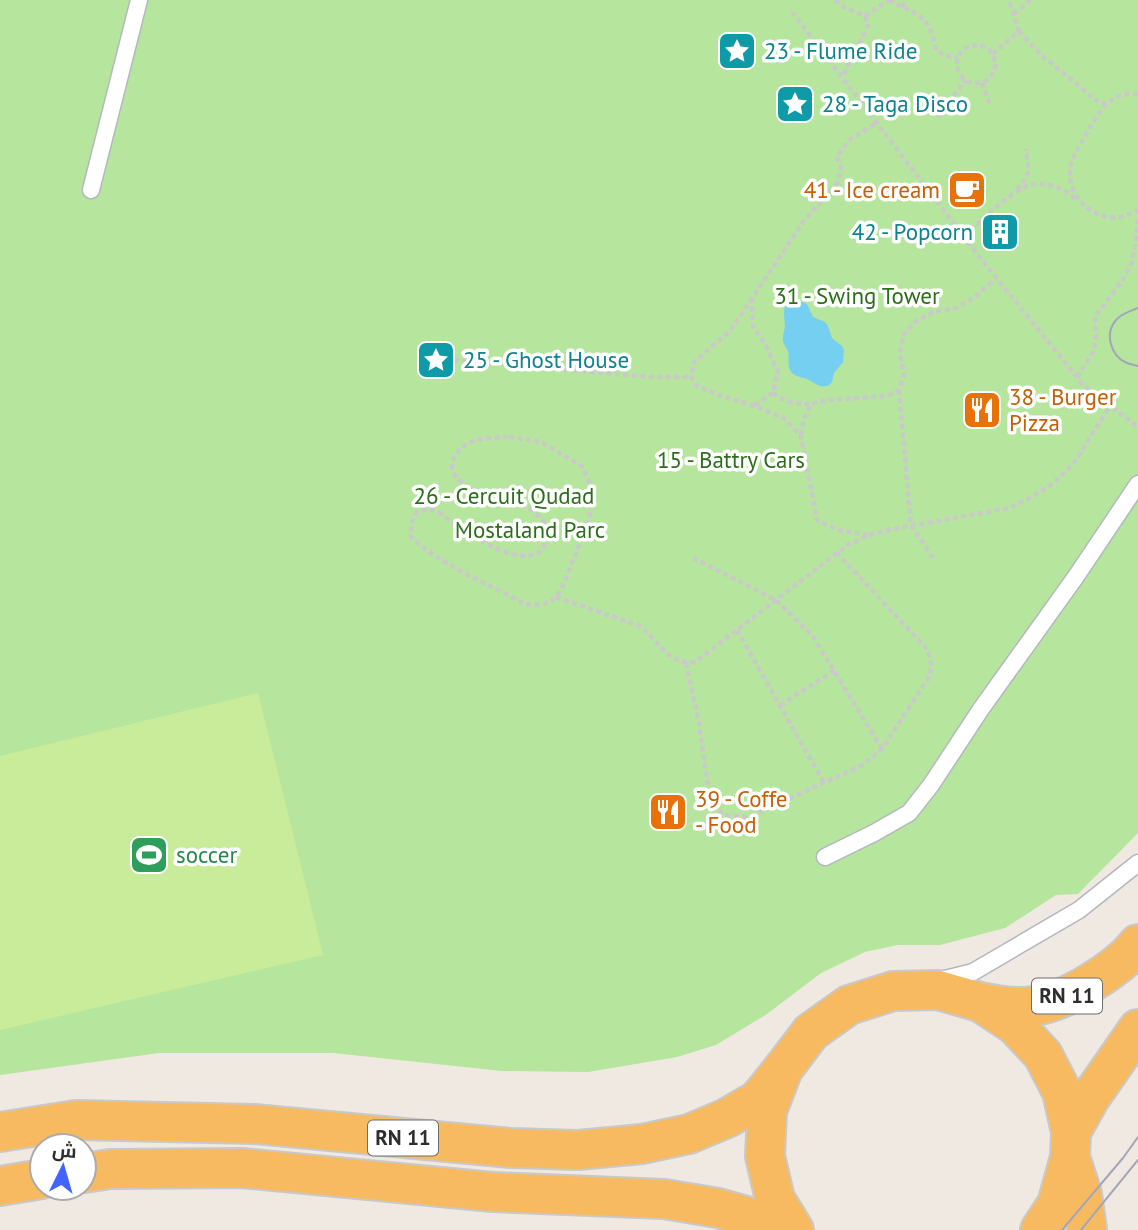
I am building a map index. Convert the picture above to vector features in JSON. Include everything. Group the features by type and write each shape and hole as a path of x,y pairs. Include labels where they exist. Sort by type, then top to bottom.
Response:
{"highway":[{"name":"RN 11","path":"980,1002 1006,1007 1035,1006 1067,996 1104,974 1132,953 1138,944"},
{"path":"794,1230 775,1199 765,1156 767,1111 783,1069 811,1032 849,1005 893,991 937,990 980,1002 1015,1025 1043,1055 1062,1092 1070,1145 1083,1195 1087,1230"},
{"path":"1041,1230 1058,1204 1070,1145 1090,1098 1138,1029"},
{"name":"RN 11","path":"0,1132 76,1120 254,1124 510,1148 578,1150 642,1144 689,1135 758,1100 783,1069"},
{"name":"RN 11","path":"98,1170 242,1168 493,1192 664,1199 718,1208 760,1220 782,1230"},
{"path":"0,1186 28,1181"}],"lane":[{"path":"91,190 139,0"},
{"path":"825,857 909,813 1138,484"},
{"path":"893,991 973,972 1079,910 1138,863"}],"path":[{"path":"835,0 864,16 868,26 842,77"},
{"path":"864,16 889,0 924,19 936,50 945,56 957,57"},
{"path":"902,7 907,0"},
{"path":"1009,0 1019,31 1041,55 1093,99 1105,104"},
{"path":"1014,14 1030,0"},
{"path":"792,12 996,278 1084,386 1138,426"},
{"path":"993,54 1019,31"},
{"path":"979,44 993,54 996,63 994,71 982,83 965,80 959,74 957,57 970,45 979,44"},
{"path":"939,117 965,80"},
{"path":"982,83 990,104"},
{"path":"1081,203 1070,178 1076,151 1105,104 1116,97 1138,92"},
{"path":"801,436 785,419 697,386 691,377 694,362 730,331 804,221 838,182 841,168 837,157 849,140 877,123"},
{"path":"964,236 1017,191 1026,178 1029,166 1025,149"},
{"path":"1017,191 1032,184 1055,186 1105,217 1119,218 1138,210"},
{"path":"1131,264 1138,219"},
{"path":"1077,377 1093,352 1096,340 1095,317 1138,254"},
{"path":"935,561 911,525 899,390 904,375 900,354 903,336 913,324 933,312 956,308 975,297 996,278"},
{"path":"752,298 753,326 778,372 773,393 754,406"},
{"path":"454,360 650,377 691,377"},
{"path":"773,393 794,404 811,404 829,400 887,397 899,390"},
{"path":"811,404 804,419 801,436 817,520 838,530 869,535"},
{"path":"556,597 640,626 676,661 695,662 849,544 869,535 911,525 1010,508 1032,497 1055,482 1074,463 1110,406"},
{"path":"509,437 541,442 582,467 592,494 589,519 563,586 556,597 537,605 525,604 426,551 411,537 411,524 417,512 428,509 439,512 462,529 513,556 529,557 541,551 547,540 546,524 529,509 478,493 459,480 454,473 452,462 458,449 478,439 509,437"},
{"path":"685,663 699,723 710,802 724,815 748,817 861,766 882,749 929,677 932,665 927,649 837,553"},
{"path":"693,558 776,600 811,635 882,749"},
{"path":"737,629 824,783"},
{"path":"780,705 834,671"}],"green space":[{"name":"Mostaland Parc","path":"0,0 1138,0 1138,833 1078,894 1056,895 1005,928 940,945 898,945 865,952 821,973 767,1014 716,1045 677,1057 588,1072 502,1071 333,1053 159,1053 0,1075"},
{"name":"soccer","path":"258,693 323,955 0,1030 0,756"}],"water":[{"path":"798,300 807,304 813,317 825,322 832,338 844,350 843,362 828,386 818,385 795,375 789,368 788,351 783,339 784,311 786,305"}],"tram line":[{"path":"1138,308 1117,319 1110,337 1116,355 1121,360 1138,366"},
{"path":"1062,1230 1138,1137"},
{"path":"1081,1230 1138,1160"}],"place":[{"name":"23 - Flume Ride","path":"737,51"},
{"name":"28 - Taga Disco","path":"795,104"},
{"name":"41 - Ice cream","path":"967,190"},
{"name":"42 - Popcorn","path":"1000,232"},
{"name":"25 - Ghost House","path":"436,360"},
{"name":"38 - Burger Pizza","path":"982,410"},
{"name":"39 - Coffe - Food","path":"668,812"},
{"name":"soccer","path":"149,855"}],"park label":[{"name":"31 - Swing Tower","path":"857,296"},
{"name":"15 - Battry Cars","path":"731,460"},
{"name":"26 - Cercuit Qudad","path":"504,496"}]}
